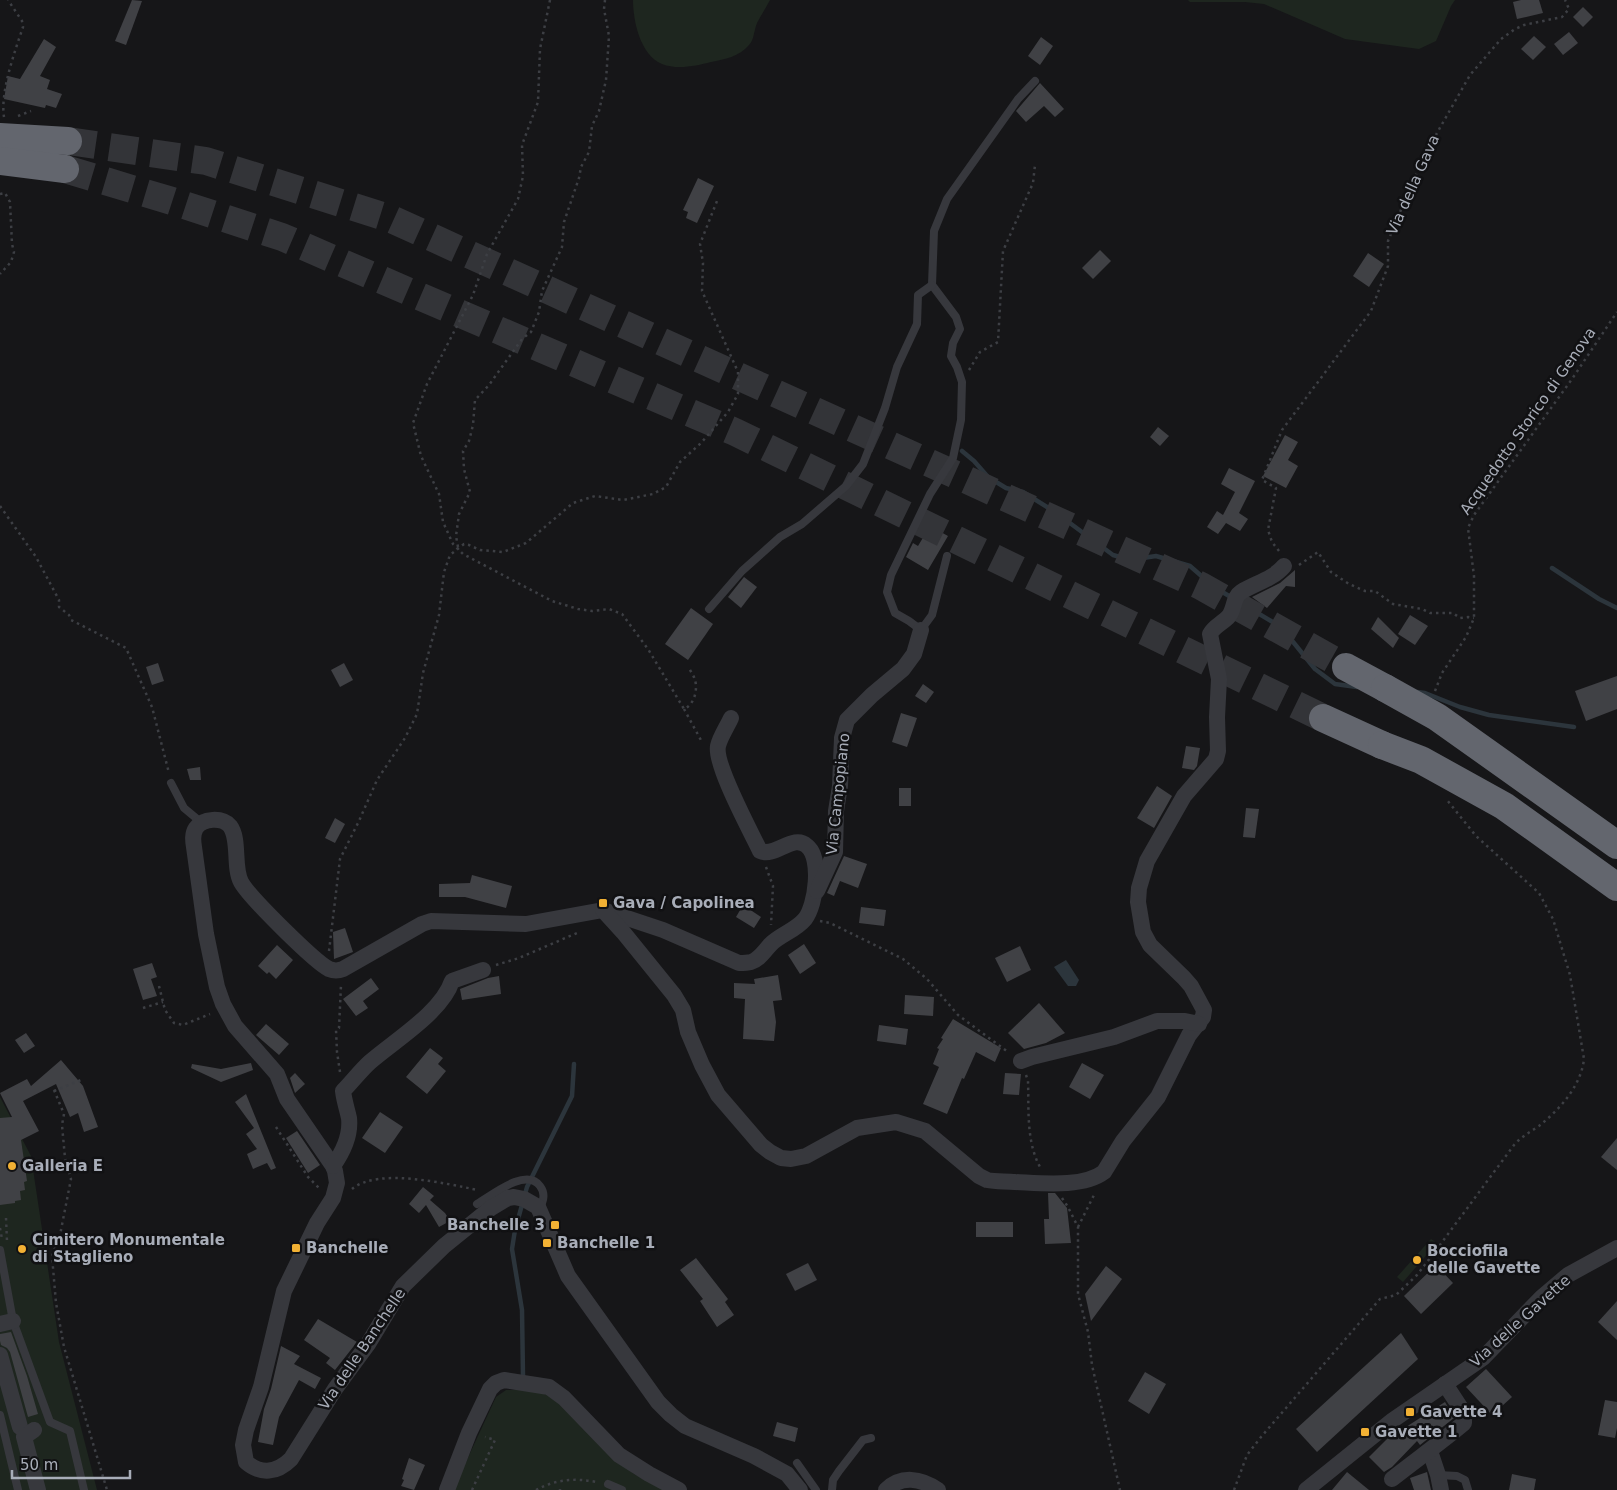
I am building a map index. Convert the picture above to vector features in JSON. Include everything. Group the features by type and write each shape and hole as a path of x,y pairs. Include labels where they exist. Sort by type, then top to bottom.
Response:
{"highway":[{"path":"7,124 68,141"},
{"path":"0,161 65,169"},
{"path":"1346,667 1437,717 1617,845"},
{"path":"1323,718 1382,745 1421,760 1504,806 1617,887"}],"street":[{"path":"596,911 623,932 674,995 683,1010 688,1032 718,1095 760,1145 781,1158 791,1159 806,1156 857,1128 896,1122 925,1131 979,1176 987,1180 1046,1176 1086,1180 1099,1176 1104,1172 1123,1141 1158,1097 1189,1035 1199,1024 1204,1013 1197,995 1184,978 1150,945 1143,932 1138,902 1139,888 1147,861 1184,796 1216,759 1218,751 1219,679 1210,634 1213,629 1229,616 1236,596 1239,593 1273,576 1284,566"},
{"name":"Via Campopiano","path":"805,919 835,852 836,811 840,786 842,738 847,720 872,695 903,669 914,654 921,630"},
{"path":"731,718 718,746 717,754 724,775 760,851"},
{"path":"483,970 452,981 449,991 424,1018 369,1063 343,1091 349,1120 348,1135 343,1152 333,1166 287,1099 277,1074 235,1026 223,1004 217,987 206,934 194,847 193,835 196,828 209,820 217,820 230,826 233,833 237,870 241,882 256,902 332,969 431,921 526,924 596,911 664,930 739,963 750,963 765,952 770,944 805,919"},
{"name":"Via Campopiano","path":"760,851 771,853 798,843 809,847 814,859 815,895"},
{"path":"1021,1061 1114,1037 1157,1021 1185,1021 1199,1024"},
{"name":"Via delle Banchelle","path":"333,1166 336,1182 333,1198 317,1223 284,1291 261,1387 246,1430 243,1445 246,1462 257,1469 274,1470 283,1466 291,1459 335,1389 368,1344 403,1286 444,1246 491,1208 508,1198 524,1199 534,1203 540,1211"},
{"path":"540,1211 568,1276 658,1402 685,1426 754,1456 787,1474 800,1490"},
{"name":"Via delle Gavette","path":"1306,1490 1393,1420 1483,1358 1542,1297 1568,1275 1617,1248"},
{"path":"0,1355 27,1429 24,1437 38,1490"},
{"path":"446,1490 469,1433 490,1389 496,1383 504,1380 549,1387 564,1398 619,1455 679,1490"},
{"path":"1392,1479 1464,1423 1464,1413 1445,1384"},
{"path":"1430,1451 1439,1483"},
{"path":"886,1490 895,1482 910,1479 929,1484 938,1490"}],"lane":[{"path":"947,556 932,615 921,630 895,613 887,592 891,575 930,494 953,458 961,420 962,382 957,366 951,356 953,343 960,329 956,317 932,285 934,231 947,199 1018,99 1035,81"},
{"path":"710,609 742,570 780,537 802,524 846,486 863,464 897,367 916,324 918,295 932,285"},
{"path":"171,783 184,808 202,823"},
{"path":"477,1204 522,1179 534,1181 540,1185 544,1198 540,1211"},
{"path":"4,1247 6,1322 50,1422"},
{"path":"0,1415 18,1490"},
{"path":"27,1429 50,1422 70,1431 84,1490"},
{"path":"832,1490 833,1480 839,1471 863,1440 871,1438"},
{"path":"797,1463 816,1490"},
{"path":"1439,1483 1457,1476 1465,1480 1468,1490"},
{"path":"608,1484 622,1490"}],"path":[{"path":"8,0 22,21 23,27 4,81 2,113 7,124 31,111"},
{"path":"550,0 540,50 538,102 522,145 523,176 518,199 487,254 473,295 427,384 413,423 421,456 439,494 443,522 453,544 463,554 552,601 578,610 609,609 622,614 648,649 684,708 690,706 693,702 696,681 689,668"},
{"path":"458,548 456,536 459,514 470,492 464,469 463,451 473,425 475,400 489,385 522,339 532,332 539,312 542,291 562,247 564,222 581,167 589,152 592,126 599,111 606,80 610,36 604,0"},
{"name":"Via della Gava","path":"1284,566 1283,556 1272,542 1268,530 1276,488 1262,480 1282,430 1371,311 1388,266 1388,241 1413,181 1437,133 1470,75 1501,39 1515,30 1524,25 1562,18 1569,9 1565,0"},
{"path":"962,382 980,352 998,342 1003,251 1032,183 1035,165"},
{"path":"0,194 5,193 10,202 14,252 11,262 0,274"},
{"path":"343,1091 337,1052 336,1030 339,1028 341,984 332,969 340,859 377,780 405,738 417,714 423,673 439,615 444,572 450,555 461,545 469,544 480,550 503,552 526,543 573,504 595,496 624,500 653,494 666,487 680,462 701,443 728,412 738,394 738,372 702,291 703,263 700,244 717,201"},
{"name":"Acquedotto Storico di Genova","path":"1433,697 1442,673 1466,637 1474,618 1474,576 1468,528 1474,515 1572,379 1617,312"},
{"path":"0,506 36,557 59,600 59,607 71,620 126,648 130,654 152,708 171,783"},
{"path":"1284,566 1298,566 1318,552 1331,572 1365,590 1375,591 1393,604 1422,609 1430,613 1453,613 1460,618 1468,616 1474,618"},
{"path":"1234,1490 1247,1455 1256,1443 1380,1299 1396,1295 1417,1274 1514,1145 1519,1139 1546,1120 1575,1088 1583,1070 1584,1058 1570,975 1553,919 1539,893 1476,836 1442,794"},
{"path":"760,851 773,886 770,944"},
{"path":"483,970 519,958 577,933 596,911"},
{"path":"805,919 830,923 903,959 927,979 958,1015 1021,1061 1028,1081 1029,1127 1034,1154 1046,1176 1068,1207 1078,1228"},
{"path":"159,986 170,1018 178,1025 202,1018 218,1010 223,1004"},
{"path":"143,1008 163,1002"},
{"path":"81,1080 54,1090 64,1114 62,1125 65,1158 71,1179 60,1235 52,1256 56,1303 64,1347 107,1490"},
{"path":"276,1127 308,1177 338,1200 360,1183 379,1178 427,1180 488,1191 504,1188"},
{"path":"1104,1172 1078,1228 1078,1294 1088,1332 1092,1366 1120,1490"},
{"path":"4,1247 6,1218"},
{"path":"0,1228 4,1247"},
{"path":"472,1490 495,1440 484,1438"},
{"path":"536,1490 555,1481 583,1479 608,1484"}],"shaded area":[{"path":"633,0 770,0 757,23 751,43 741,52 721,60 680,67 662,64 648,53 636,27"},
{"path":"1188,0 1455,0 1436,41 1419,49 1345,39 1264,4 1190,2"},
{"path":"1066,960 1079,980 1076,986 1068,986 1054,967"},
{"name":"Cimitero Monumentale di Staglieno","path":"0,1097 31,1156 59,1342 97,1490 0,1490"},
{"name":"Bocciofila delle Gavette","path":"1431,1239 1437,1243 1403,1282 1397,1277"},
{"path":"506,1390 532,1390 556,1398 609,1454 634,1474 669,1490 453,1490 496,1397"}],"building":[{"path":"132,0 142,1 126,45 115,41"},
{"path":"1539,0 1543,13 1517,19 1513,2"},
{"path":"1583,7 1593,17 1583,27 1573,17"},
{"path":"1569,32 1578,43 1563,55 1554,44"},
{"path":"1534,36 1546,47 1533,60 1521,49"},
{"path":"1041,37 1053,46 1040,65 1028,56"},
{"path":"44,39 56,47 40,76 50,80 47,89 62,94 56,108 46,105 45,108 4,99 8,76 20,79"},
{"path":"1040,83 1064,109 1055,117 1044,106 1026,122 1016,111"},
{"path":"698,178 714,186 697,223 686,218 688,212 683,210"},
{"path":"1100,250 1111,261 1093,279 1082,268"},
{"path":"1368,253 1384,264 1369,287 1353,276"},
{"path":"1158,427 1169,436 1160,446 1150,437"},
{"path":"1285,435 1298,442 1288,460 1298,466 1286,488 1263,476"},
{"path":"1229,468 1255,481 1239,513 1248,519 1240,531 1226,523 1218,534 1207,527 1217,511 1223,515 1235,492 1221,484"},
{"path":"930,526 948,536 928,570 906,557 913,543 918,546"},
{"path":"1295,570 1295,587 1286,586 1267,608 1252,597 1280,583"},
{"path":"744,577 757,587 741,608 728,597"},
{"path":"691,608 713,624 688,660 665,644"},
{"path":"1410,615 1428,626 1415,645 1398,634"},
{"path":"1378,617 1399,638 1393,648 1371,629"},
{"path":"158,663 164,681 152,685 146,667"},
{"path":"344,663 353,680 340,687 331,670"},
{"path":"1617,676 1617,709 1586,721 1575,691"},
{"path":"923,684 934,692 926,703 915,696"},
{"path":"901,713 917,718 907,747 892,742"},
{"path":"1186,746 1200,748 1197,766 1194,770 1182,768"},
{"path":"200,767 201,780 190,780 187,769"},
{"path":"1157,786 1172,796 1154,828 1137,818"},
{"path":"899,788 911,788 911,806 899,806"},
{"path":"1246,808 1259,809 1255,838 1243,837"},
{"path":"335,818 345,824 335,843 325,838"},
{"path":"844,856 867,864 858,888 840,881 834,896 827,893"},
{"path":"472,875 512,886 506,908 465,897 439,897 439,884 470,883"},
{"path":"743,905 761,917 754,928 736,917"},
{"path":"861,907 886,910 884,926 859,923"},
{"path":"345,928 353,952 334,959 333,932"},
{"path":"804,944 816,963 800,974 788,955"},
{"path":"277,945 293,960 276,979 269,972 267,974 258,966"},
{"path":"1020,946 1031,970 1007,982 995,958"},
{"path":"152,963 157,977 151,979 157,996 143,1000 133,969"},
{"path":"778,975 782,1000 773,1001 776,1022 774,1041 743,1039 745,999 734,998 734,983 755,984 754,979"},
{"path":"499,976 501,994 462,1000 460,989 488,978"},
{"path":"371,978 379,989 363,1001 368,1008 356,1016 343,999"},
{"path":"905,995 934,997 933,1016 904,1014"},
{"path":"1039,1003 1065,1033 1046,1043 1024,1049 1008,1033"},
{"path":"953,1019 1001,1048 995,1062 976,1052 964,1079 962,1078 947,1114 923,1104 939,1067 933,1064 939,1049 937,1048"},
{"path":"266,1024 289,1044 279,1055 256,1035"},
{"path":"879,1025 908,1029 906,1045 877,1041"},
{"path":"26,1033 35,1046 24,1053 15,1040"},
{"path":"430,1048 443,1058 438,1064 446,1071 427,1094 406,1077"},
{"path":"61,1060 83,1086 98,1127 84,1132 78,1113 70,1117 56,1084 23,1101 39,1131 21,1140 27,1181 24,1182 25,1190 20,1191 21,1200 15,1201 15,1203 0,1205 0,1118 12,1117 0,1093 27,1079 31,1086"},
{"path":"251,1063 253,1070 221,1082 191,1068 192,1064 221,1069"},
{"path":"1082,1063 1104,1075 1090,1099 1069,1087"},
{"path":"295,1073 305,1084 295,1093 290,1078"},
{"path":"1005,1073 1021,1074 1019,1095 1003,1094"},
{"path":"246,1094 276,1168 271,1170 267,1163 253,1169 247,1154 257,1149 246,1134 254,1128 235,1102"},
{"path":"380,1112 403,1127 385,1153 362,1138"},
{"path":"297,1131 320,1165 308,1173 286,1138"},
{"path":"1617,1138 1617,1170 1601,1157"},
{"path":"423,1187 434,1196 430,1200 445,1213 450,1221 439,1227 426,1205 419,1213 409,1204"},
{"path":"1048,1193 1055,1193 1067,1208 1071,1243 1045,1244 1044,1219 1049,1219"},
{"path":"976,1222 1013,1222 1013,1237 976,1237"},
{"path":"696,1258 728,1299 725,1302 734,1315 717,1327 700,1301 703,1299 680,1270"},
{"path":"808,1263 817,1280 795,1291 786,1274"},
{"path":"1436,1265 1453,1283 1421,1314 1404,1296"},
{"path":"1106,1266 1122,1279 1091,1321 1085,1294"},
{"path":"1617,1301 1617,1340 1598,1322"},
{"path":"318,1319 357,1342 335,1370 326,1363 330,1358 304,1340"},
{"path":"11,1332 38,1414 28,1417 10,1352 1,1345 0,1341 0,1334"},
{"path":"1401,1333 1418,1359 1317,1452 1296,1429"},
{"path":"281,1346 300,1356 294,1364 321,1378 315,1389 299,1380 279,1417 273,1445 258,1442 264,1409 271,1389"},
{"path":"1486,1369 1512,1397 1492,1415 1466,1387"},
{"path":"1145,1372 1166,1384 1149,1414 1128,1401"},
{"path":"1605,1400 1617,1402 1615,1438 1598,1435"},
{"path":"1445,1402 1454,1418 1420,1445 1417,1441 1392,1467 1384,1472 1369,1457 1393,1433 1395,1434"},
{"path":"777,1422 798,1428 795,1442 773,1436"},
{"path":"409,1458 425,1465 414,1490 401,1486"},
{"path":"1347,1472 1369,1490 1332,1490"},
{"path":"1427,1472 1431,1490 1414,1490 1410,1478"},
{"path":"1512,1474 1536,1479 1534,1490 1509,1490"}],"waterway":[{"path":"962,451 988,477 1006,488 1023,492 1055,512 1113,555 1130,560 1156,556 1190,566 1214,587 1281,627 1315,669 1335,684 1357,687"},
{"path":"1552,568 1599,599 1617,608"},
{"path":"1417,692 1489,715 1574,727"},
{"path":"523,1376 522,1310 512,1249 515,1230 527,1187 572,1096 574,1064"}],"tunnel":[{"path":"68,141 206,161 389,218 1201,586 1346,667"},
{"path":"65,169 282,237 735,432 1323,718"}],"place":[{"name":"Gava / Capolinea","path":"603,903"},
{"name":"Galleria E","path":"12,1166"},
{"name":"Banchelle 3","path":"555,1225"},
{"name":"Banchelle 1","path":"547,1243"},
{"name":"Banchelle","path":"296,1248"},
{"name":"Cimitero Monumentale di Staglieno","path":"22,1249"},
{"name":"Bocciofila delle Gavette","path":"1417,1260"},
{"name":"Gavette 4","path":"1410,1412"},
{"name":"Gavette 1","path":"1365,1432"}]}
